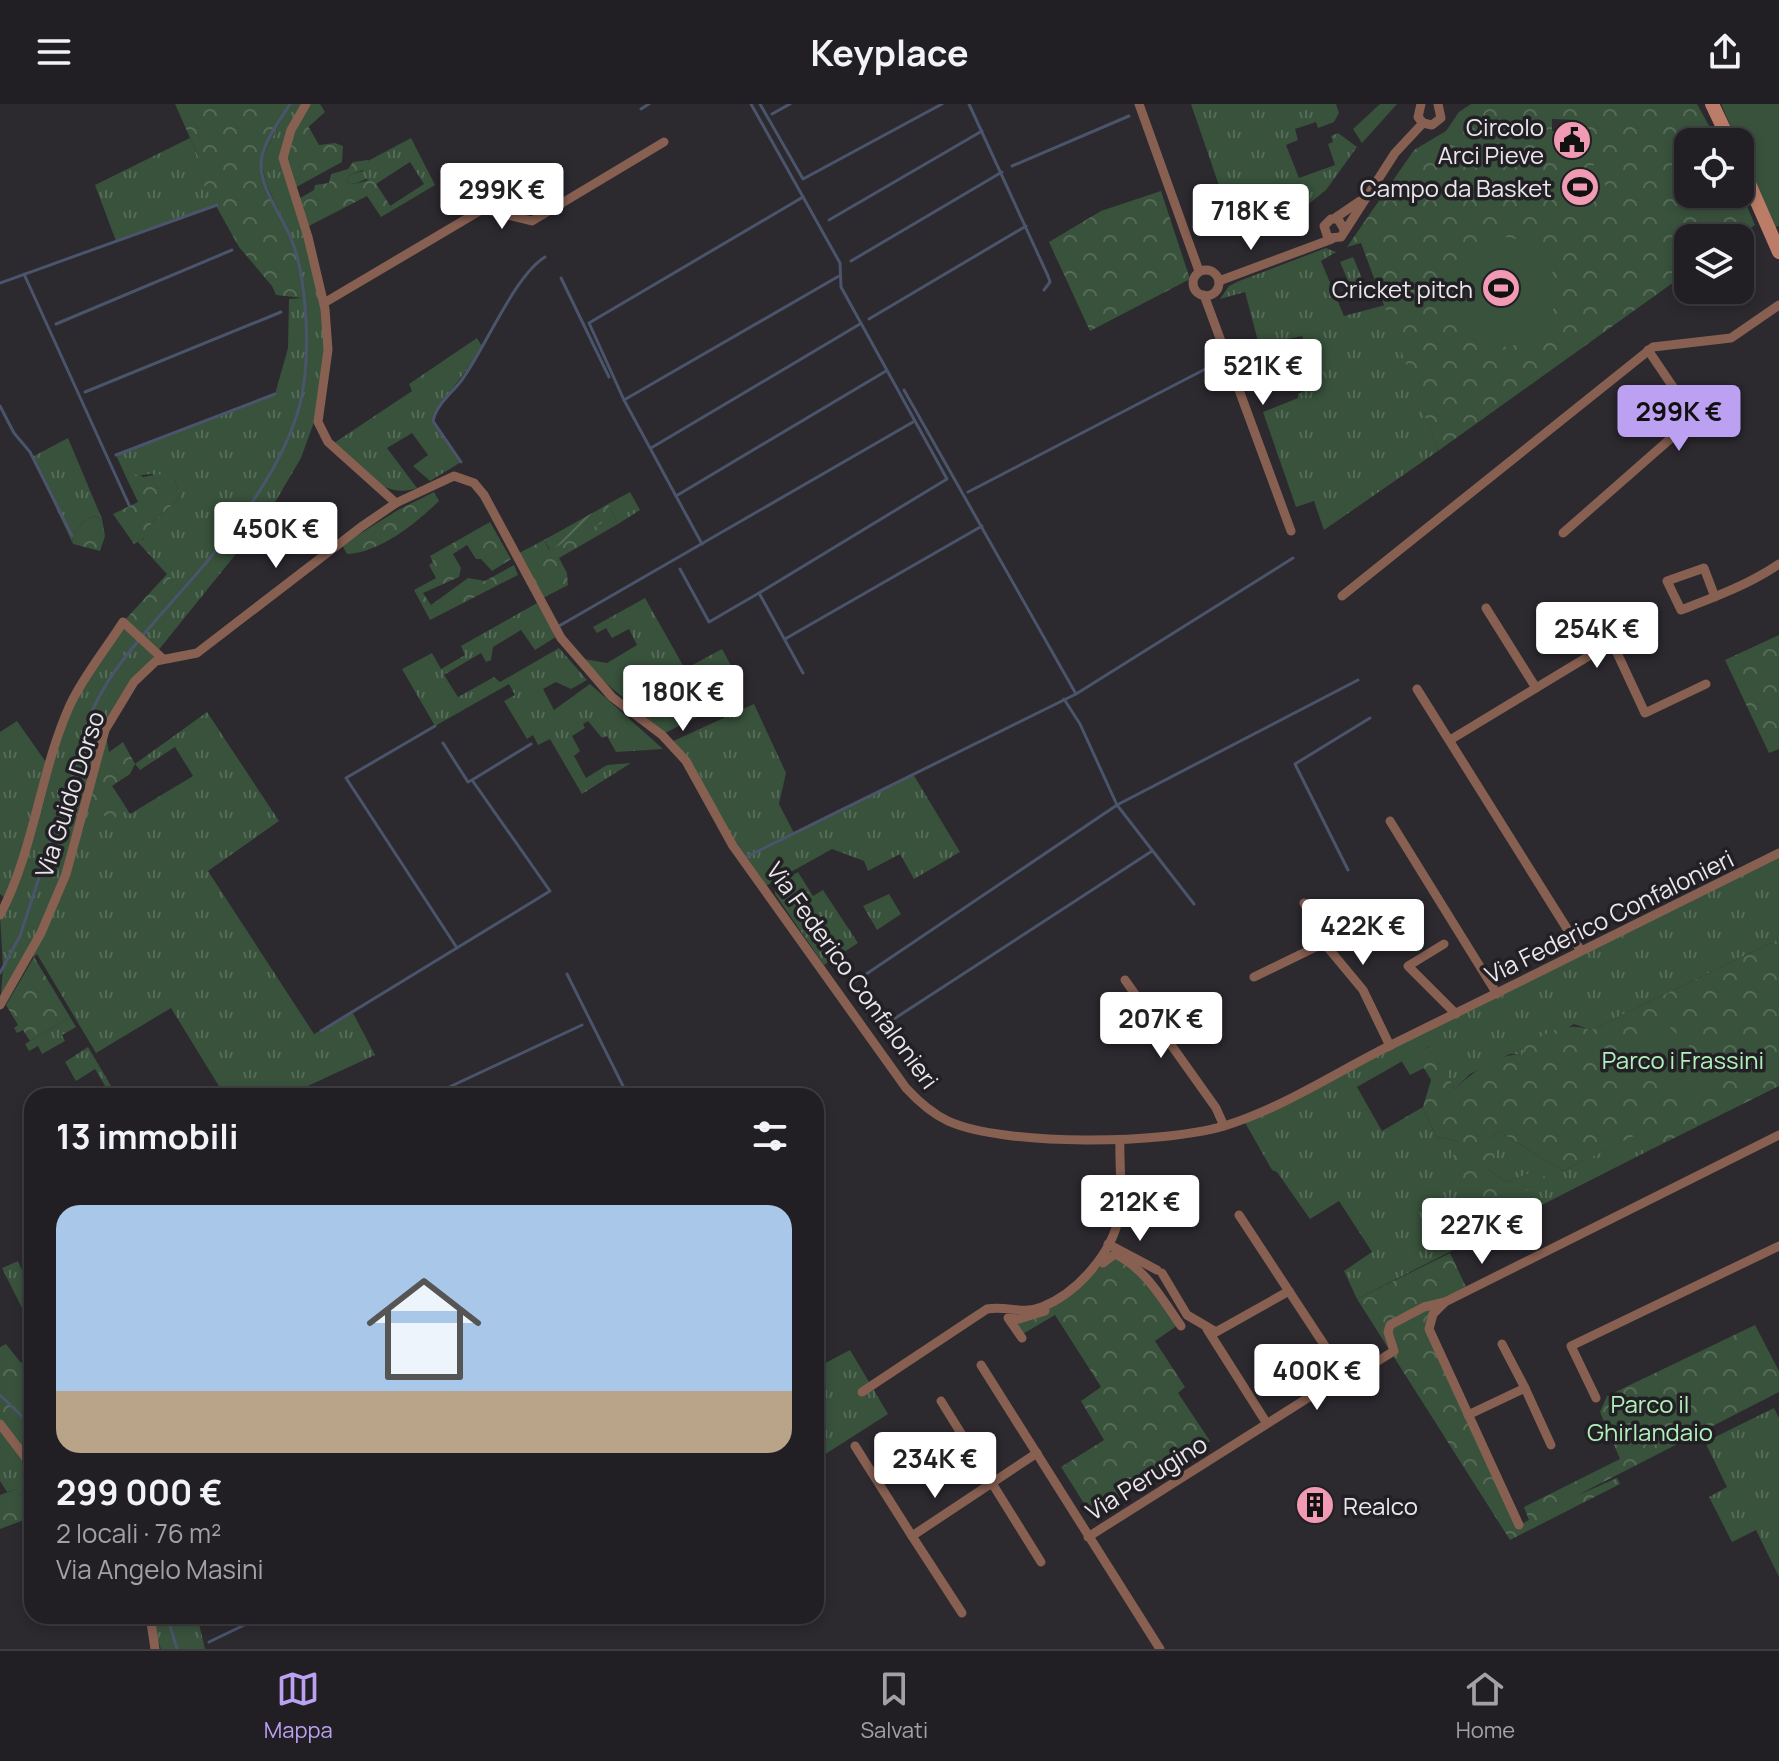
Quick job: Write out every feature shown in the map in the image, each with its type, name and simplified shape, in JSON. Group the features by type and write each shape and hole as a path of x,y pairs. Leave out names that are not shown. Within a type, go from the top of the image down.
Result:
{"main road":[{"path":"1712,104 1723,128"},
{"path":"1754,190 1774,228 1779,252"}],"street":[{"path":"306,104 287,139 283,166 308,237 324,303 328,350 317,414 320,428 328,442 396,503"},
{"path":"1139,104 1199,271 1193,284 1204,295 1291,531"},
{"path":"1421,104 1417,113 1423,123"},
{"path":"1204,295 1214,293 1219,281 1341,237 1409,134 1423,123 1438,122 1441,105"},
{"path":"324,303 483,209 532,221 664,142"},
{"path":"1295,252 1324,229 1328,220 1368,193"},
{"path":"1335,218 1343,224 1345,231"},
{"path":"1324,229 1332,239"},
{"path":"1199,271 1212,272 1219,281"},
{"path":"1342,596 1648,350 1731,338 1779,305"},
{"path":"1563,533 1694,418 1648,350"},
{"name":"Via Federico Confalonieri","path":"396,503 454,476 467,478 479,488 561,638 612,697 662,735 686,761 733,846 893,1071 920,1103 948,1121 982,1131 1120,1140 1172,1137 1224,1126 1779,853"},
{"name":"Via Guido Dorso","path":"0,1005 41,933 66,874 105,730 134,682 163,659 185,658 208,646 327,551 396,503"},
{"path":"1715,597 1704,568 1667,581 1681,610 1715,597 1752,582 1779,564"},
{"path":"1486,608 1536,688"},
{"path":"0,915 37,819 70,706 123,622 163,659"},
{"path":"1450,740 1612,642 1645,713 1706,684"},
{"path":"1417,689 1581,951"},
{"path":"1390,821 1497,994"},
{"path":"1304,903 1324,943 1363,990 1390,1046"},
{"path":"1254,977 1324,943"},
{"path":"1444,944 1408,966 1456,1014"},
{"path":"1125,980 1216,1108 1224,1126"},
{"path":"1519,1525 1429,1329 1433,1314 1445,1302 1779,1135"},
{"path":"862,1392 987,1309 1000,1306 1015,1312 1042,1307 1072,1288 1094,1267 1108,1244 1120,1213 1120,1140"},
{"path":"1239,1215 1344,1375"},
{"path":"1108,1244 1160,1271 1187,1315 1216,1332 1289,1291"},
{"path":"1596,1398 1571,1346 1779,1246"},
{"path":"1022,1338 1008,1318 1032,1316 1071,1296 1113,1254 1135,1266 1151,1282 1181,1326"},
{"name":"Via Perugino","path":"1088,1537 1344,1375 1352,1377 1394,1351 1388,1332 1390,1325 1424,1307 1445,1302"},
{"path":"1207,1329 1264,1419"},
{"path":"1502,1344 1551,1445"},
{"path":"981,1365 1160,1649"},
{"path":"1468,1415 1525,1388"},
{"path":"941,1401 1041,1562"},
{"path":"0,1424 24,1456"},
{"path":"855,1446 962,1613"},
{"path":"912,1536 1037,1453"},
{"path":"151,1624 155,1649"}],"green space":[{"path":"175,104 289,104 261,161 266,183 297,254 303,298 276,295 239,247 202,181 197,168 199,158"},
{"path":"289,104 320,104 325,112 284,149 327,321 317,414 301,458 268,514 157,652 105,730 93,735 113,821 122,801 130,814 193,776 175,747 140,770 135,764 207,712 279,821 208,871 314,1034 353,1013 375,1055 303,1088 220,1088 171,1008 96,1053 37,954 34,957 31,953 0,1005 3,968 0,915 7,900 0,894 0,732 17,721 50,768 70,706 123,622 182,591 137,541 144,539 150,525 180,497 175,480 151,474 126,477 116,455 275,394 288,348 289,299 302,298 291,238 266,183 261,161"},
{"path":"1191,104 1336,104 1339,113 1334,122 1318,128 1316,122 1295,129 1298,140 1286,145 1299,178 1335,165 1328,144 1333,142 1331,136 1338,133 1357,147 1326,190 1301,210 1291,184 1226,206"},
{"path":"1380,104 1397,104 1362,143 1353,129"},
{"path":"1471,104 1697,104 1710,128 1674,128 1674,208 1748,208 1755,225 1674,224 1674,282 1438,451 1361,243 1347,247 1414,150 1446,131 1459,112","holes":["1552,119 1577,120 1586,147 1560,156 1561,132 1552,131"]},
{"path":"1721,104 1779,104 1779,226 1775,227 1754,179 1754,128 1732,128"},
{"path":"303,117 319,145 335,143 343,146 342,162 291,190 284,149"},
{"path":"190,138 199,158 202,181 217,205 116,241 95,185"},
{"path":"411,138 435,185 393,210 390,206 424,184 410,162 376,184 366,179 355,184 346,182 350,175 363,171 367,161"},
{"path":"368,160 371,167 350,175 346,182 355,184 373,179 393,210 381,217 367,196 305,228 295,201 314,190 315,185 329,183 331,174 348,169 353,162"},
{"name":"Campo da Basket","path":"1597,164 1608,193 1563,209 1552,180"},
{"path":"1161,191 1190,279 1090,331 1049,242 1101,211"},
{"name":"Cricket pitch","path":"1501,237 1522,241 1540,253 1552,271 1556,292 1552,313 1540,331 1522,343 1501,347 1480,343 1462,331 1450,313 1446,292 1450,271 1462,253 1480,241"},
{"path":"1326,248 1336,252 1321,261 1344,316 1385,305 1438,451 1324,530 1314,501 1296,507 1263,412 1298,398 1298,394 1318,383 1302,336 1259,345 1245,292 1220,299 1229,286 1239,281"},
{"path":"1353,257 1364,283 1351,288 1340,262"},
{"path":"477,338 483,348 434,413 433,422 461,462 430,481 413,466 428,455 412,433 387,448 417,488 392,490 359,471 331,445 412,391 409,384"},
{"path":"68,438 102,519 94,516 84,521 72,536 73,544 32,457"},
{"path":"138,474 143,477 159,474 175,480 180,497 150,525 150,535 134,544 113,514 138,502 126,477"},
{"path":"434,492 439,501 408,527 372,548 347,554 342,545"},
{"path":"630,492 640,510 618,524 608,504"},
{"path":"608,504 618,524 559,558 567,573 568,585 543,598 519,553 544,540 549,550 601,522 596,511"},
{"path":"596,511 602,523 550,550 544,540"},
{"path":"94,516 102,519 105,536 100,551 73,544 72,536 84,521"},
{"path":"490,522 511,559 492,571 481,559 476,559 467,545 453,554 461,568 459,577 423,593 431,605 468,578 485,581 514,565 518,575 430,620 414,590 436,578 429,565 433,562 430,556"},
{"path":"167,574 182,591 129,629 123,622"},
{"path":"645,598 685,669 722,649 739,680 708,698 713,709 665,733 607,684 584,659 607,663 637,645 629,629 612,638 606,628 597,633 593,627","holes":["685,676 694,691 657,713 647,696"]},
{"path":"537,603 556,637 535,650 521,630 493,647 491,660 486,662 481,653 444,675 458,697 494,677 500,682 559,648 587,680 571,689 556,682 543,689 554,710 590,684 663,749 616,752 607,736 602,738 588,721 583,724 585,728 572,736 580,751 574,756 586,778 607,765 631,763 582,794 550,739 538,745 533,735 527,739 504,701 515,695 509,684 435,726 402,669 432,653 441,669 465,655 461,646"},
{"path":"1779,635 1779,749 1769,753 1725,660"},
{"path":"754,704 786,773 779,804 794,833 913,774 960,852 914,879 900,854 868,871 864,861 832,849 764,887 669,743"},
{"path":"105,730 109,752 123,742 135,764 130,774 112,786 122,801 114,822 91,807 88,795 78,783 81,771 90,764 88,754 93,735"},
{"path":"1779,854 1779,939 1591,1030 1574,1024 1522,1055 1510,1054 1470,1074 1455,1089 1429,1046 1357,1087 1382,1131 1423,1107 1436,1137 1459,1141 1481,1212 1537,1171 1506,1182 1488,1169 1489,1139 1499,1131 1563,1171 1643,1131 1652,1149 1357,1299 1344,1271 1372,1252 1339,1201 1310,1219 1277,1172 1272,1170 1243,1119"},
{"path":"798,872 813,896 823,890 858,943 824,965 775,894 776,885"},
{"path":"889,894 901,914 877,930 863,906"},
{"name":"Parco i Frassini","path":"1779,939 1779,1086 1652,1149 1642,1132 1563,1171 1499,1131 1489,1139 1494,1154 1488,1169 1506,1182 1538,1170 1548,1180 1481,1213 1451,1162 1459,1141 1436,1137 1423,1107 1431,1080 1424,1068 1410,1075 1401,1060 1430,1046 1455,1089 1477,1070 1495,1060 1522,1055 1525,1046 1549,1032 1565,1027 1591,1030"},
{"path":"34,957 70,1017 30,1041 23,1030 17,1033 14,1028 18,1025 6,1005"},
{"path":"70,1017 76,1027 62,1035 65,1041 42,1054 38,1046 29,1051 25,1044"},
{"name":"Parco i Frassini","path":"1659,1017 1717,1073 1691,1099 1633,1043"},
{"path":"88,1047 112,1088 106,1088 95,1069 76,1081 65,1062"},
{"name":"Parco il Ghirlandaio","path":"1450,1253 1468,1291 1445,1302 1429,1329 1519,1525 1529,1520 1524,1507 1620,1459 1600,1412 1607,1396 1755,1325 1779,1371 1779,1392 1576,1496 1617,1478 1620,1484 1510,1540 1357,1299"},
{"path":"1113,1255 1132,1264 1178,1325 1155,1341 1185,1387 1178,1393 1210,1441 1092,1516 1061,1467 1104,1440 1081,1401 1101,1387 1055,1315 1021,1335 1009,1318 1044,1309 1067,1297"},
{"path":"18,1261 24,1275 24,1310 23,1310 2,1268"},
{"path":"6,1344 21,1363 24,1362 24,1453 0,1424 0,1347"},
{"path":"850,1350 888,1414 824,1455 824,1364"},
{"path":"1774,1408 1779,1418 1779,1577 1756,1530 1732,1542 1709,1497 1727,1487 1705,1442"},
{"path":"0,1424 24,1453 24,1492 20,1496 16,1489 7,1492 0,1481"},
{"path":"16,1489 20,1496 24,1492 24,1520 0,1529 0,1495"},
{"path":"153,1624 199,1624 205,1649 161,1649"}],"waterway":[{"path":"0,973 20,936 84,734 103,690 130,651 232,531 280,456 300,404 306,365 306,319 301,273 290,236 267,191 261,164 268,141 290,104"},
{"path":"641,109 649,104"},
{"path":"751,104 840,263 841,287 947,479 759,593 803,673"},
{"path":"760,104 803,179 942,104"},
{"path":"772,114 790,104"},
{"path":"969,104 1048,276 1050,282 1044,290"},
{"path":"1012,166 1129,116"},
{"path":"829,220 982,131"},
{"path":"851,261 1002,172"},
{"path":"702,544 624,400 589,323 803,197"},
{"path":"0,283 217,205"},
{"path":"869,319 1026,226"},
{"path":"56,324 232,250"},
{"path":"461,462 433,421 435,415 461,381 522,280 545,257"},
{"path":"24,274 129,505"},
{"path":"624,400 839,276"},
{"path":"561,278 609,377"},
{"path":"85,392 281,312"},
{"path":"651,448 860,324"},
{"path":"968,492 1217,363"},
{"path":"676,496 886,371"},
{"path":"904,390 1076,694"},
{"path":"116,455 275,394"},
{"path":"0,406 14,433 30,452 72,536"},
{"path":"559,626 913,422"},
{"path":"785,639 982,526"},
{"path":"746,857 1076,694 1293,558"},
{"path":"680,569 709,622 759,593"},
{"path":"1064,699 1080,724 1117,805 1358,680"},
{"path":"1348,870 1295,764 1370,718"},
{"path":"435,726 346,778 457,948"},
{"path":"443,743 468,782 472,780"},
{"path":"321,1031 550,891 472,780 531,744"},
{"path":"850,985 1117,805 1194,904"},
{"path":"880,1028 1152,851"},
{"path":"567,974 624,1088"},
{"path":"447,1088 582,1025"},
{"path":"0,1395 24,1418"},
{"path":"169,1624 177,1649"},
{"path":"209,1642 246,1624"}],"place":[{"name":"Circolo Arci Pieve","path":"1572,140"},
{"name":"Campo da Basket","path":"1580,187"},
{"name":"Cricket pitch","path":"1501,288"},
{"name":"Realco","path":"1315,1505"}]}
